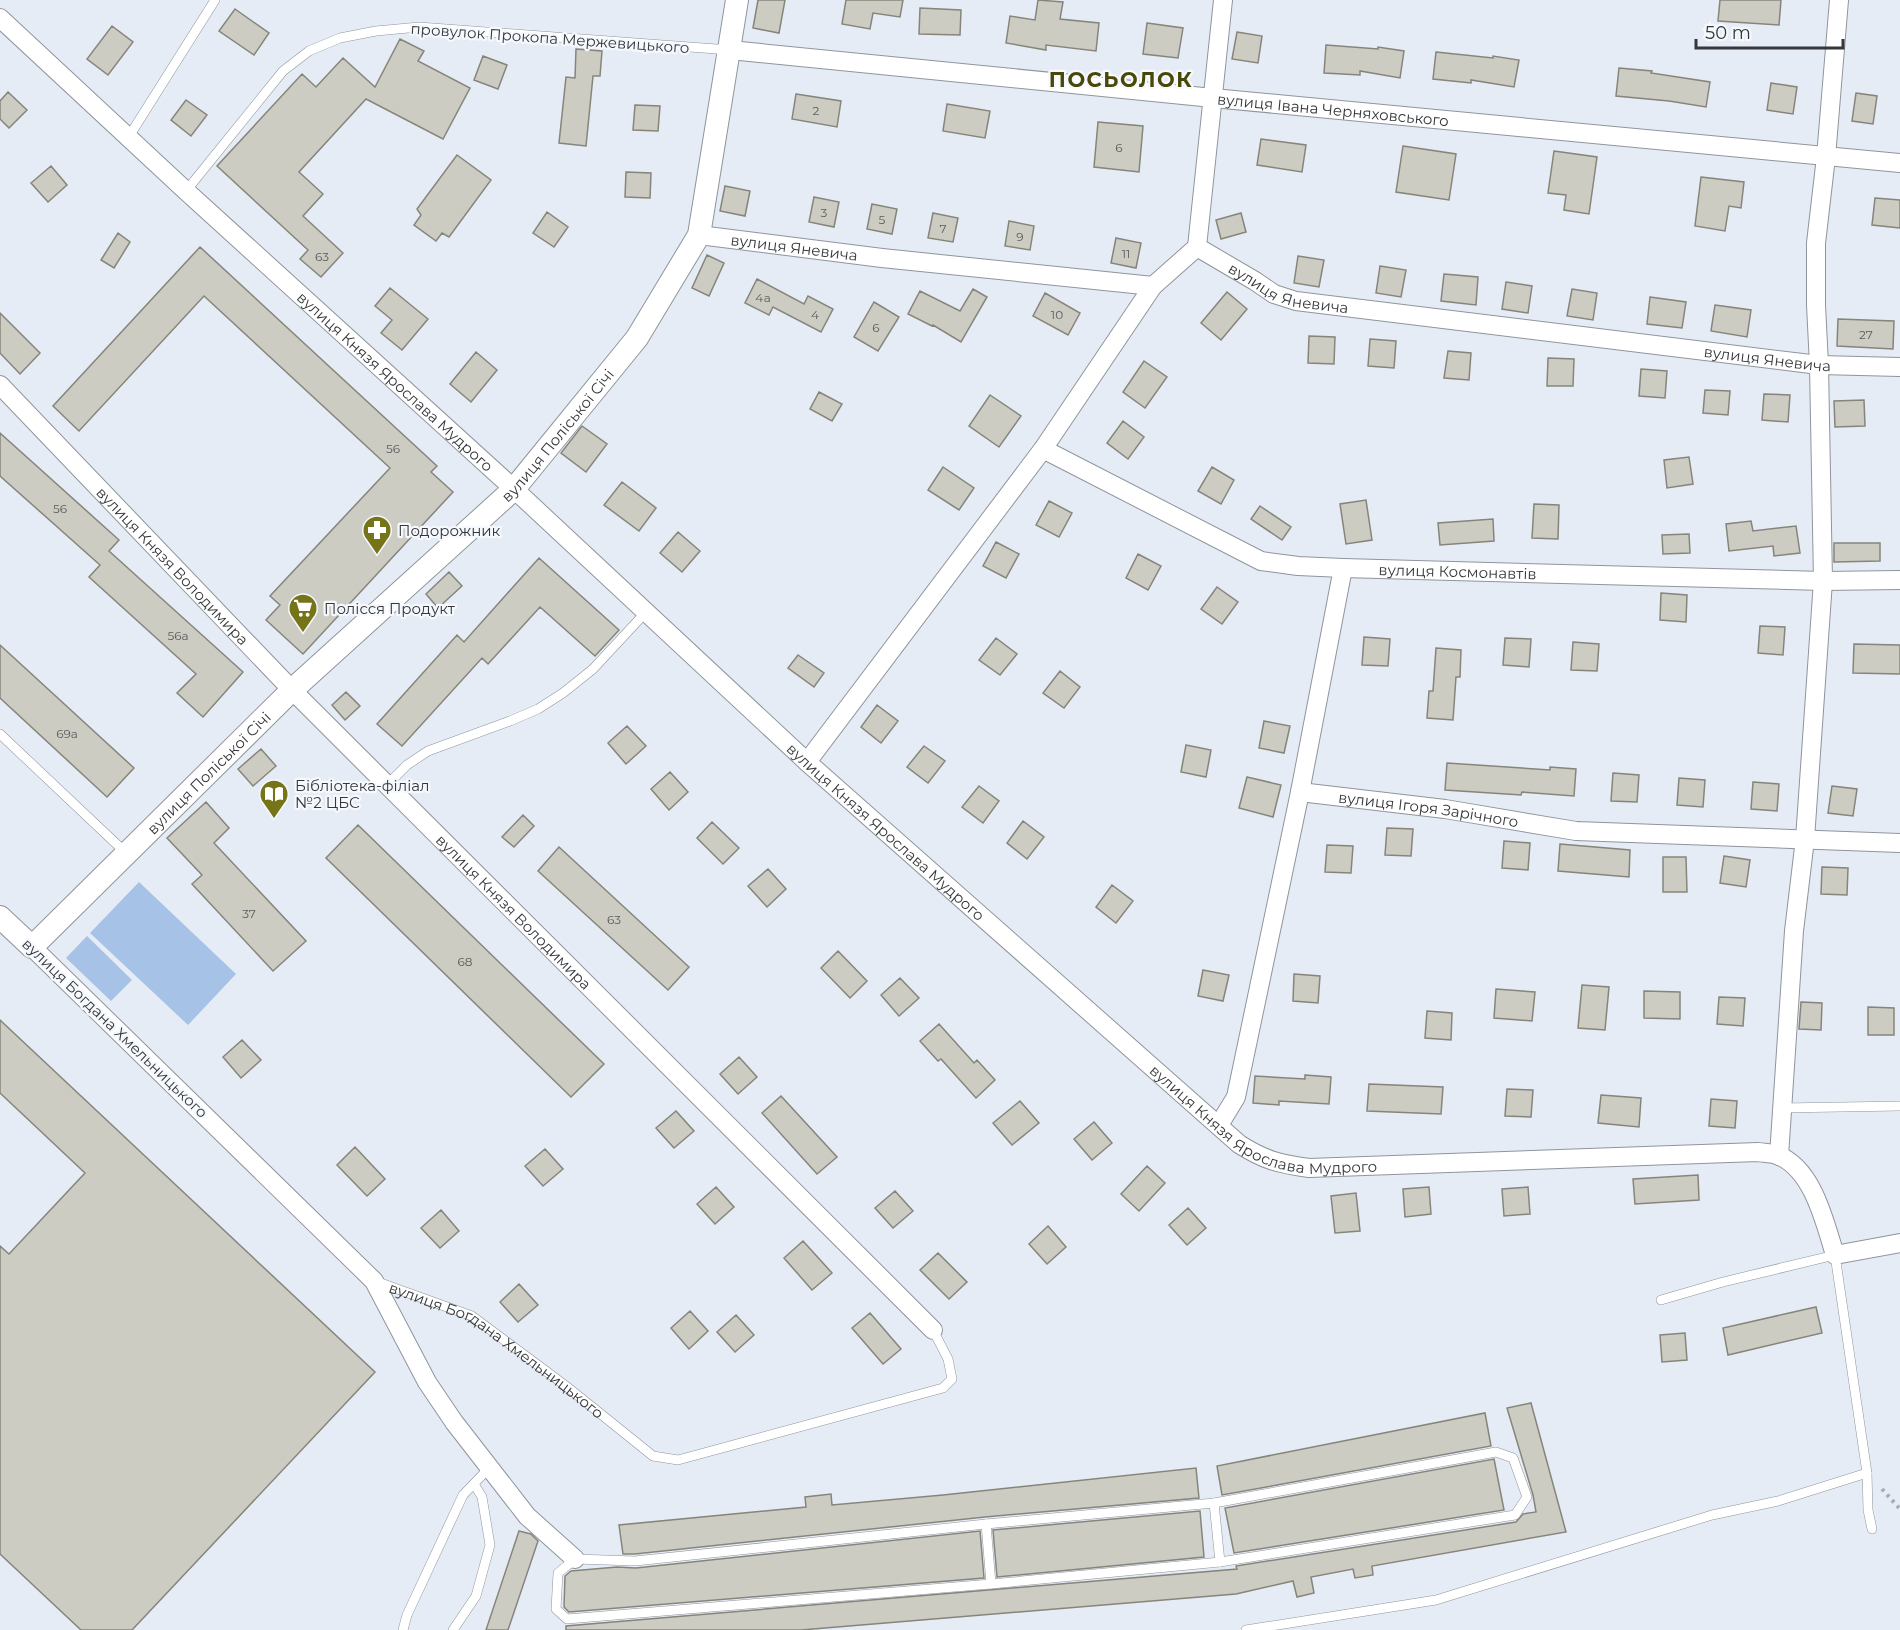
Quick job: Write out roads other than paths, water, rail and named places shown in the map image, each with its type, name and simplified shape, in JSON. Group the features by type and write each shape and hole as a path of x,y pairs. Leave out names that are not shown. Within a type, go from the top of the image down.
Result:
{"street":[{"name":"вулиця Поліської Січі","path":"32,946 292,690 514,489 637,338 699,235 737,0"},
{"path":"807,762 1043,449 1152,286 1197,247 1223,0"},
{"path":"1839,0 1826,157 1816,243 1823,581 1805,840 1794,931 1779,1156 1798,1171 1817,1198 1835,1256 1900,1243"},
{"name":"вулиця Князя Ярослава Мудрого","path":"0,18 128,138 514,489 807,762 1239,1144 1257,1156 1280,1164 1309,1168 1758,1152 1779,1156"},
{"name":"вулиця Івана Черняховського","path":"730,50 1213,99 1900,163"},
{"name":"вулиця Яневича","path":"699,235 882,258 1152,286"},
{"name":"вулиця Яневича","path":"1197,247 1274,294 1296,301 1819,365 1900,367"},
{"name":"вулиця Князя Володимира","path":"0,385 292,690 933,1330"},
{"name":"вулиця Космонавтів","path":"1043,449 1261,561 1298,566 1343,568 1823,581 1900,580"},
{"path":"1219,1125 1236,1097 1300,792 1343,568"},
{"name":"вулиця Ігоря Зарічного","path":"1300,792 1446,808 1576,831 1900,843"},
{"name":"вулиця Богдана Хмельницького","path":"0,917 374,1281"},
{"path":"374,1281 427,1382 454,1422 527,1516 575,1559"}],"lane":[{"path":"128,138 215,0"},
{"name":"провулок Прокопа Мержевицького","path":"186,191 283,71 309,51 340,38 375,31 420,27 730,50"},
{"path":"388,784 407,765 428,751 510,722 538,709 563,693 593,669 646,612"},
{"path":"0,734 126,853"},
{"path":"1782,1108 1900,1106"},
{"path":"1661,1300 1723,1282 1835,1256 1867,1473 1868,1510 1872,1529"},
{"name":"вулиця Богдана Хмельницького","path":"374,1281 472,1316 566,1386 653,1456 678,1460 943,1388 952,1379 948,1359 933,1330"},
{"path":"1496,1452 1513,1458 1527,1497 1515,1515 1220,1562 991,1584 567,1619 556,1608 558,1573 575,1559 635,1561 986,1524 1214,1503 1496,1452"},
{"path":"403,1630 407,1615 463,1495 490,1467"},
{"path":"1246,1630 1436,1600 1712,1515 1778,1501 1867,1473"},
{"path":"453,1630 476,1596 490,1545 482,1497 474,1484"},
{"path":"1214,1503 1220,1562"},
{"path":"986,1524 991,1584"}],"place":[{"name":"Подорожник","path":"377,556"},
{"name":"Полісся Продукт","path":"303,634"},
{"name":"Бібліотека-філіал №2 ЦБС","path":"274,820"}],"district":[{"name":"ПОСЬОЛОК","path":"1121,79"}]}
